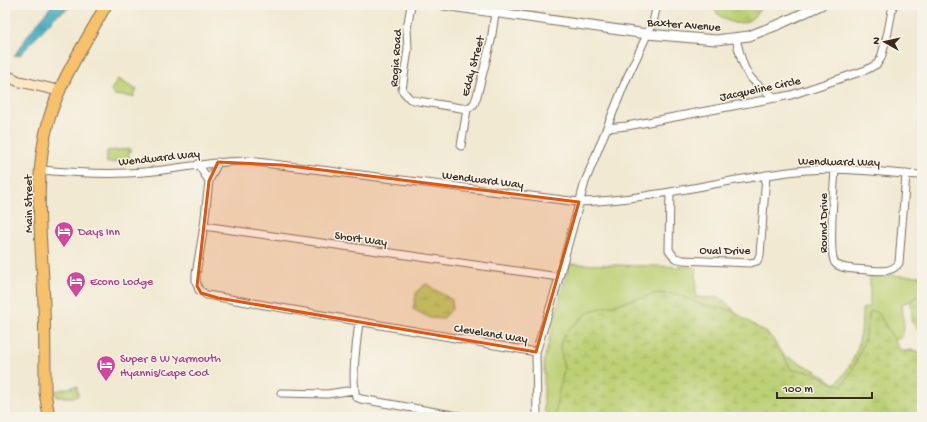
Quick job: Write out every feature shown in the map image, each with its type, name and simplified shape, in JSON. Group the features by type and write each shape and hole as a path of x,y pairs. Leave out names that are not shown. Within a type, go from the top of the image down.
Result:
{"main road":[{"name":"Main Street","path":"49,417 46,392 41,170 47,127 60,91 106,5"},
{"path":"5,75 18,81 60,91"}],"street":[{"name":"Rogia Road","path":"412,5 407,29 408,49 402,90 410,99 467,109"},
{"name":"Baxter Avenue","path":"444,5 647,34 700,40 736,39 762,32 805,9 821,5"},
{"name":"Cleveland Way","path":"204,226 196,281 202,293 224,299 536,352 559,277 579,202 626,80 653,22 657,5"},
{"name":"Jacqueline Circle","path":"607,128 627,126 791,95 866,70 877,64 885,47 893,5"},
{"name":"Eddy Street","path":"461,146 467,109 474,104 477,96 491,41 495,12"},
{"path":"736,39 745,70 755,84 776,98"},
{"name":"Wendward Way","path":"41,170 116,173 146,172 198,164 248,161 579,202 621,199 766,175 808,170 922,175"},
{"path":"204,226 209,181 218,162"},
{"path":"198,164 209,181"},
{"name":"Round Drive","path":"835,170 832,238 832,253 834,262 841,267 880,271 890,270 899,263 906,174"},
{"name":"Oval Drive","path":"670,192 669,250 675,258 683,260 750,263 757,261 760,255 766,175"},
{"name":"Short Way","path":"204,226 559,277"},
{"path":"359,321 354,390 356,397 361,400 464,417"},
{"path":"536,352 537,417"},
{"path":"281,393 327,394 354,390"}],"highlighted area":[{"path":"218,162 282,165 579,202 536,352 218,298 201,293 197,286 209,181"}],"green space":[{"path":"712,5 763,5 751,19 745,22 735,23 721,17"},
{"path":"118,79 137,90 133,97 114,95 111,90"},
{"path":"131,149 131,152 128,153 131,161 107,163 107,151"},
{"path":"569,264 696,267 696,297 721,298 776,351 818,372 835,384 848,368 857,350 861,330 862,309 870,306 870,275 922,276 922,297 902,304 904,327 902,337 895,340 898,352 911,350 922,352 922,417 551,417 544,411 544,360"},
{"path":"426,284 452,300 452,309 443,319 430,318 413,309 417,291"},
{"path":"658,293 677,294 702,305 730,310 772,338 792,370 813,372 834,384 842,385 852,371 863,345 870,312 873,311 878,313 901,351 922,352 922,417 555,417 564,370 560,348 561,341 565,334 590,311"},
{"path":"922,294 922,332 919,331 911,321 912,309 910,305 912,299"},
{"path":"77,386 78,396 57,397 55,391"}],"water":[{"path":"52,5 74,5 56,16 20,55 14,56 31,31"}],"place":[{"name":"Days Inn","path":"64,248"},
{"name":"Econo Lodge","path":"76,298"},
{"name":"Super 8 W Yarmouth Hyannis/Cape Cod","path":"106,382"}]}
